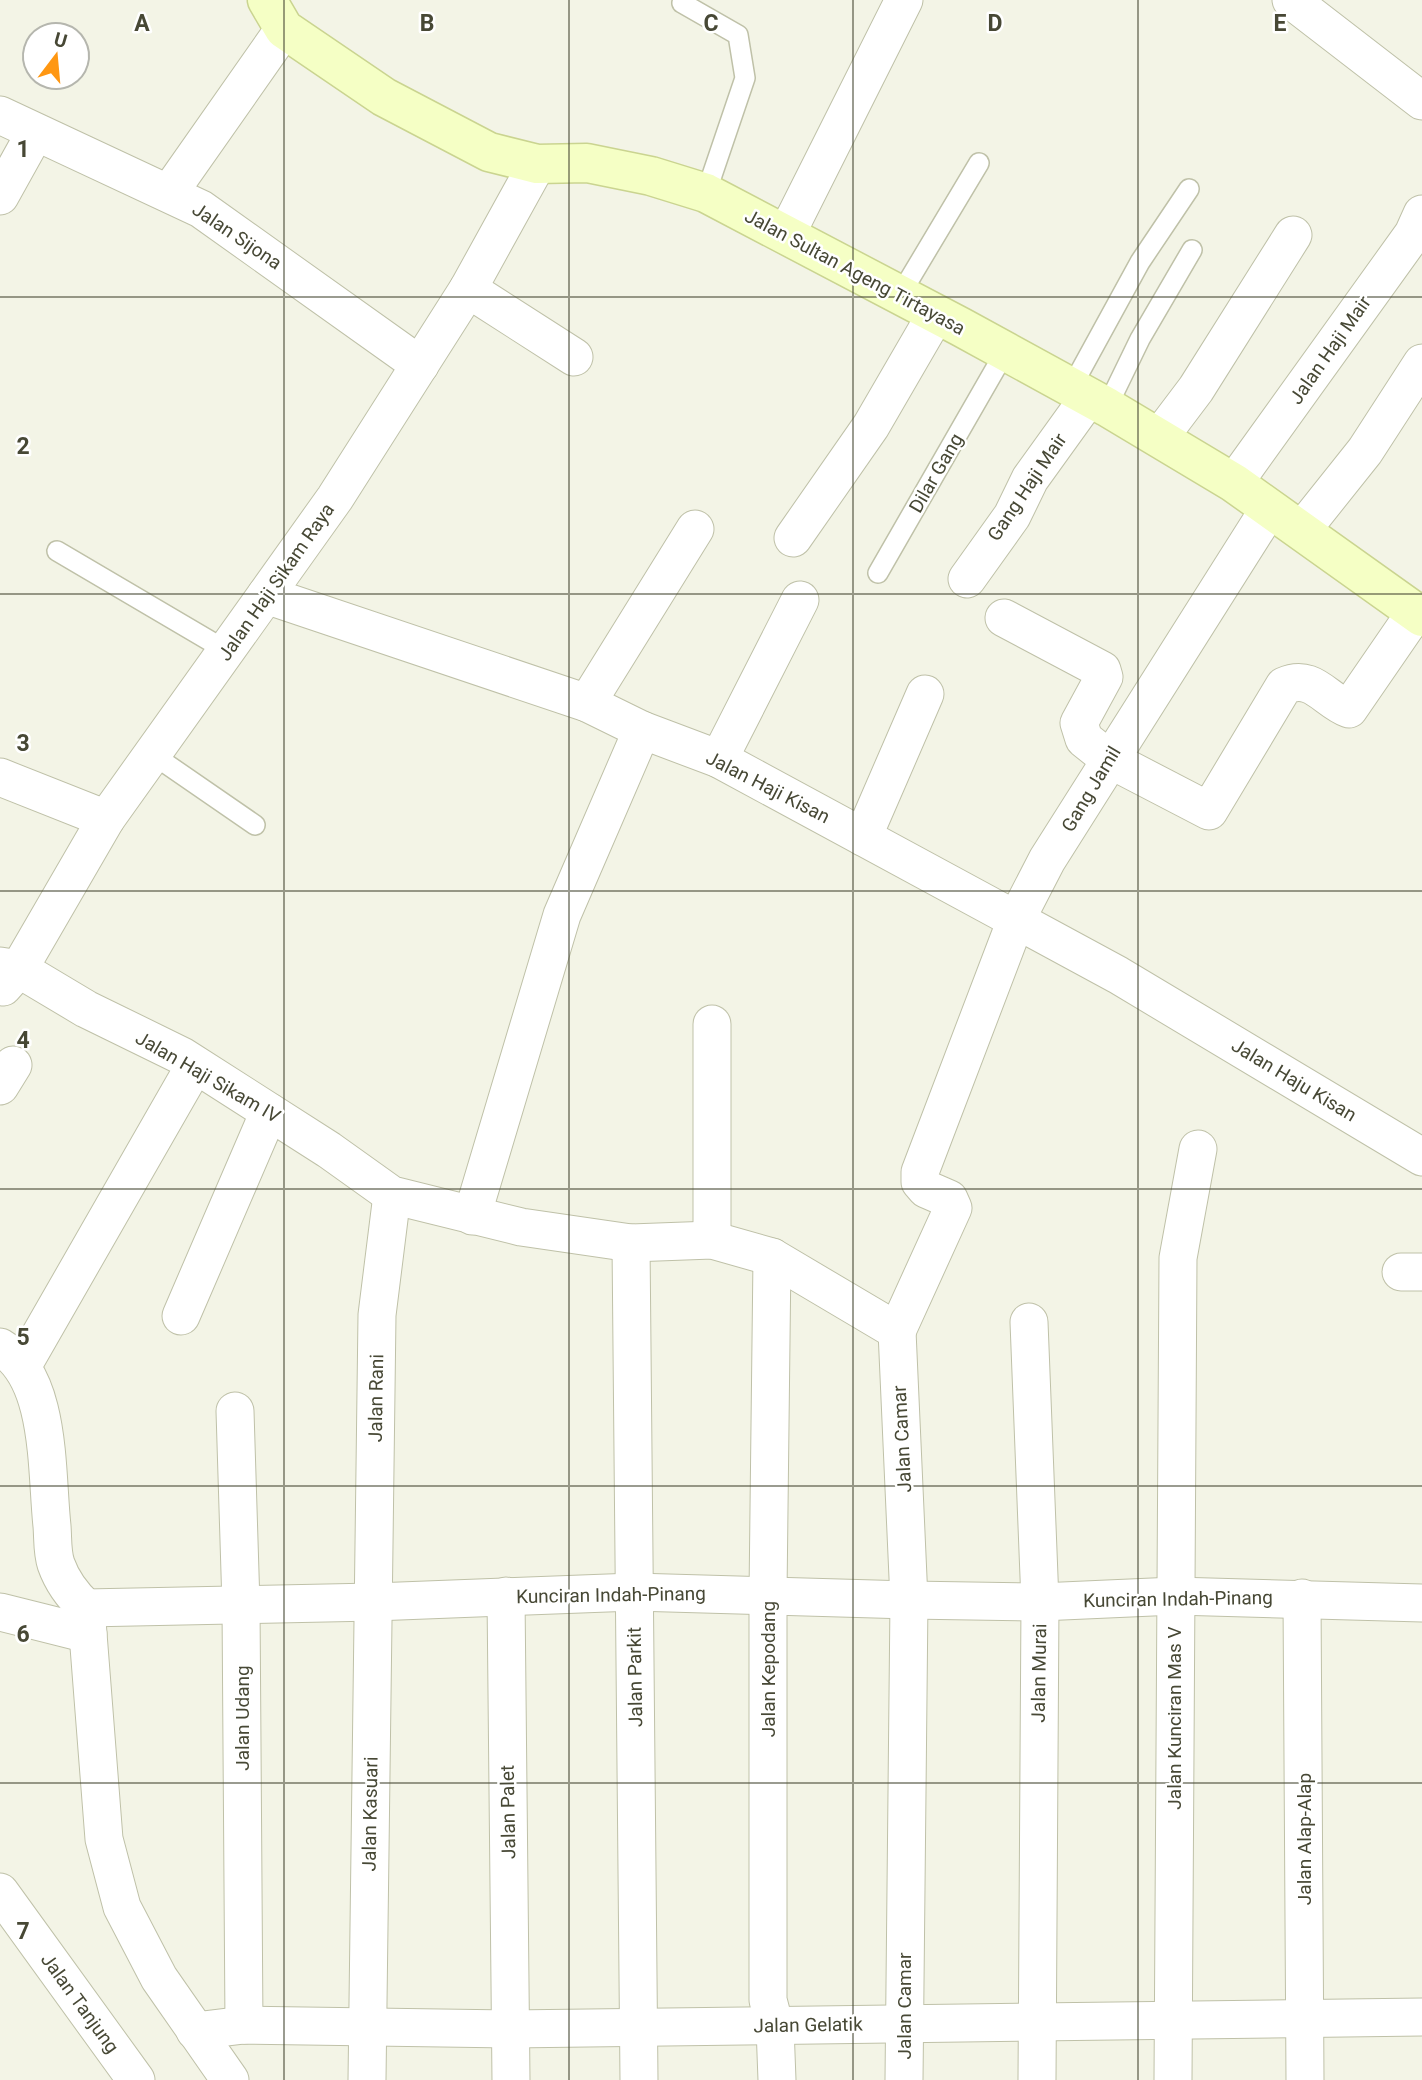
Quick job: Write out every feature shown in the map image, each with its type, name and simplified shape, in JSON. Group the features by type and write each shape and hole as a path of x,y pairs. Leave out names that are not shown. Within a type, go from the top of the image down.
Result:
{"main road":[{"name":"Jalan Sultan Ageng Tirtayasa","path":"275,15 384,97 489,152 537,164 587,163 651,176 706,194 786,235 936,314 1000,362 1089,397 1234,483 1418,615"}],"street":[{"path":"786,235 904,0"},
{"path":"1291,0 1422,101"},
{"path":"169,193 275,15"},
{"name":"Jalan Sijona","path":"0,115 201,209 421,365"},
{"path":"0,195 35,133"},
{"name":"Jalan Haji Sikam Raya","path":"6,975 106,819 335,498 468,289 537,164"},
{"name":"Jalan Haji Mair","path":"1234,483 1410,262 1422,216"},
{"path":"1159,439 1196,389 1293,235"},
{"path":"468,289 574,357"},
{"path":"793,538 871,426 936,314"},
{"path":"1302,530 1365,451 1422,363"},
{"name":"Gang Haji Mair","path":"967,579 1012,516 1030,479 1089,397"},
{"name":"Gang Jamil","path":"897,1331 953,1208 949,1199 926,1189 919,1182 920,1172 1016,920 1047,860 1109,759 1269,509"},
{"path":"587,703 695,529"},
{"name":"Jalan Haji Kisan","path":"266,595 587,703 642,730 719,759 1167,1004"},
{"path":"719,759 800,600"},
{"path":"1004,618 1102,670 1104,677 1079,723 1084,739 1109,759 1209,811 1284,686 1296,681 1308,682 1348,709 1418,615"},
{"path":"863,837 925,694"},
{"path":"472,1216 562,915 642,730"},
{"path":"0,777 106,819"},
{"name":"Jalan Haji Sikam IV","path":"6,975 86,1009 195,1065 392,1195"},
{"name":"Jalan Haju Kisan","path":"1167,1004 1422,1157"},
{"path":"712,1024 712,1240"},
{"path":"195,1065 12,1356 41,1414 55,1563 87,1621 107,1851 122,1907 159,1978 230,2080"},
{"path":"181,1316 269,1112"},
{"name":"Jalan Kunciran Mas V","path":"1173,2080 1178,1258 1198,1149"},
{"path":"392,1195 521,1227 631,1243 712,1240 772,1256 897,1331"},
{"name":"Jalan Rani","path":"374,1602 377,1315 392,1195"},
{"name":"Jalan Parkit","path":"631,1243 639,2080"},
{"name":"Jalan Kepodang","path":"772,1256 768,1594 768,2000 775,2027 776,2080"},
{"name":"Jalan Murai","path":"1029,1322 1040,1602 1037,2080"},
{"name":"Jalan Camar","path":"897,1331 909,1600 904,2080"},
{"name":"Jalan Udang","path":"235,1411 242,1605 244,2025"},
{"name":"Kunciran Indah-Pinang","path":"0,1612 87,1621 242,1605 634,1592 1040,1602 1175,1596 1422,1603"},
{"name":"Jalan Palet","path":"506,1596 512,2080"},
{"name":"Jalan Alap-Alap","path":"1302,1598 1306,2080"},
{"name":"Jalan Kasuari","path":"366,2080 374,1602"},
{"name":"Jalan Tanjung","path":"0,1892 136,2080"},
{"name":"Jalan Gelatik","path":"195,2031 244,2025 510,2029 1422,2017"}],"lane":[{"path":"682,3 738,35 745,78 706,194"},
{"path":"900,295 979,163"},
{"path":"1089,397 1140,262 1189,188"},
{"path":"1089,397 1140,339 1192,250"},
{"name":"Dilar Gang","path":"878,573 1000,362"},
{"path":"57,551 228,650"},
{"path":"152,754 255,825"}]}
